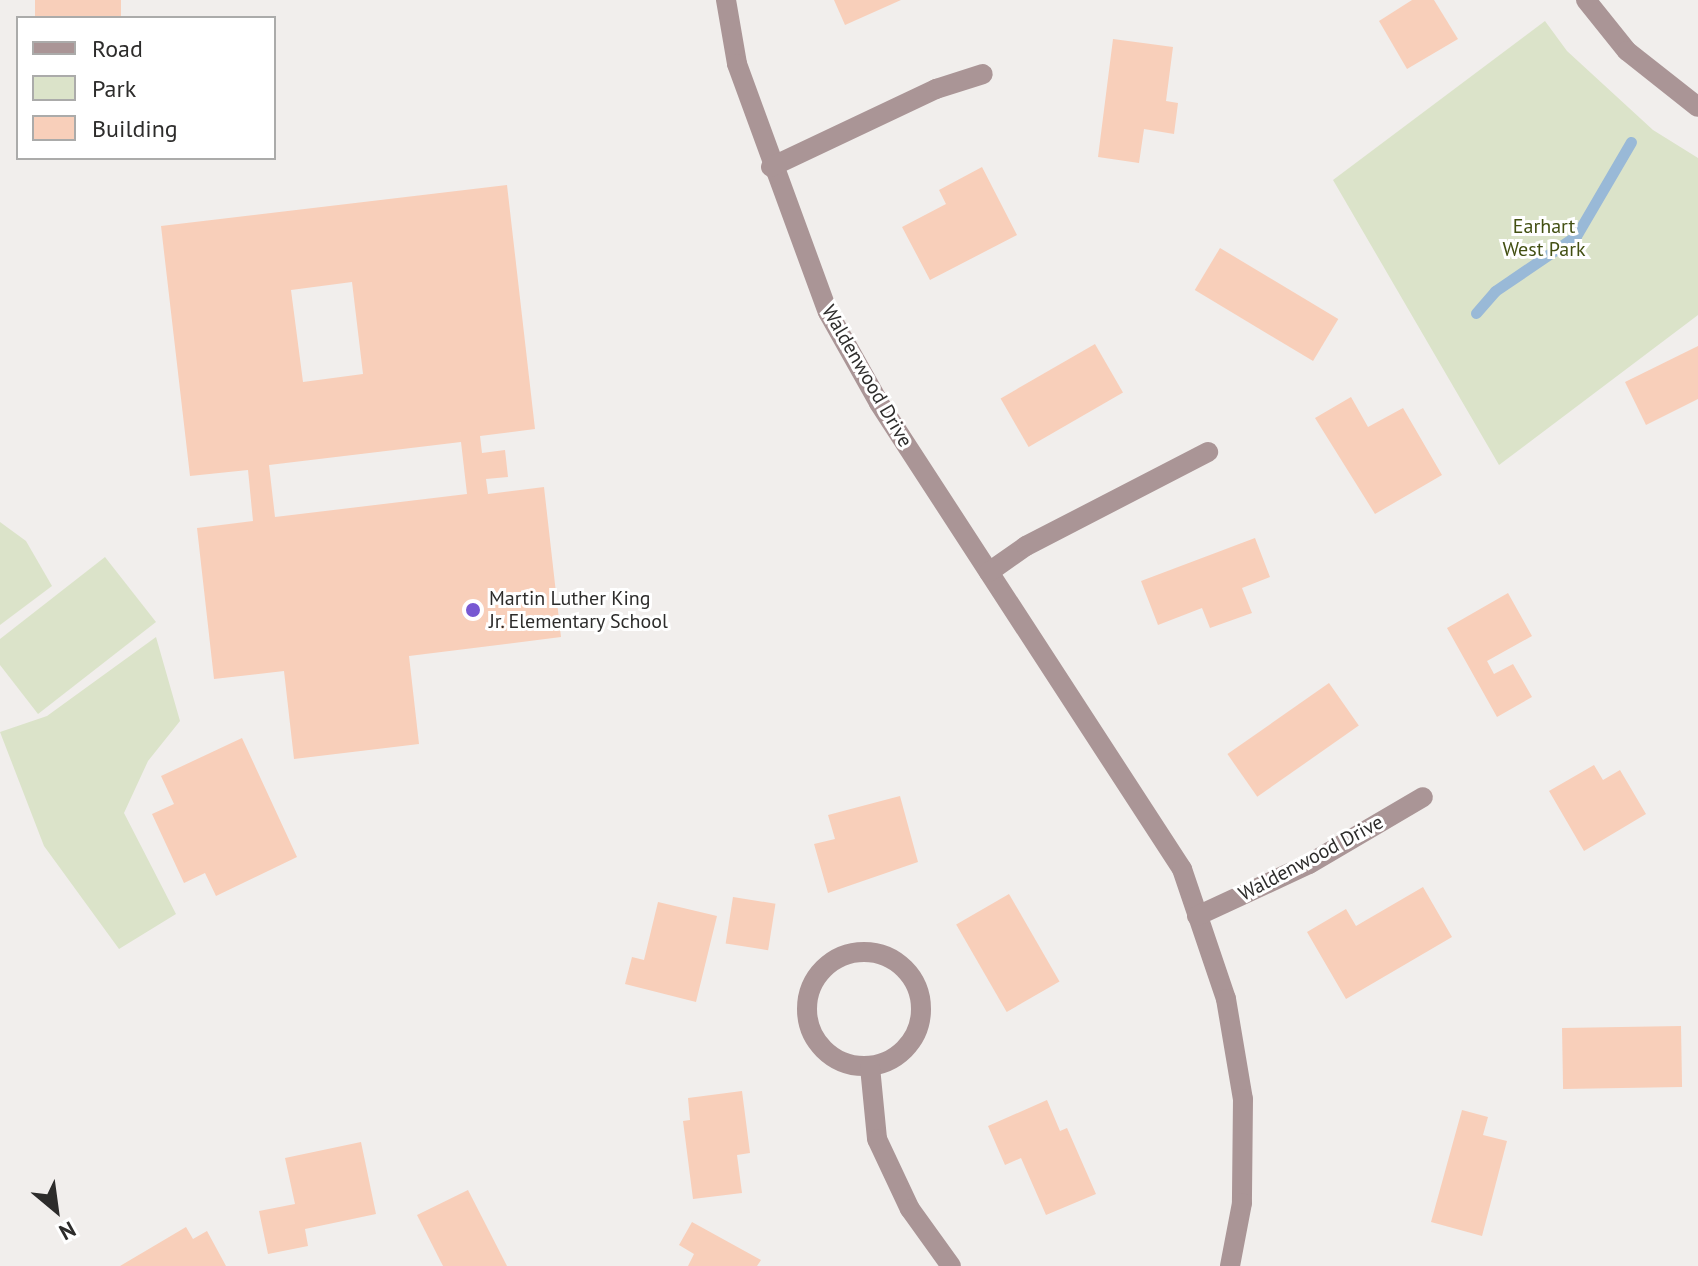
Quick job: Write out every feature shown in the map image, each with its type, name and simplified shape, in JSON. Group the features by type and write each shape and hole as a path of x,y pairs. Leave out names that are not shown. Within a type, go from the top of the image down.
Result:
{"street":[{"name":"Waldenwood Drive","path":"726,0 737,64 771,167 828,312 879,403 1182,869 1226,999 1243,1099 1242,1203 1230,1266"},
{"path":"1586,0 1627,51 1698,107"},
{"path":"771,167 922,95 983,74"},
{"path":"989,572 1026,546 1208,452"},
{"name":"Waldenwood Drive","path":"1197,916 1309,864 1423,797"},
{"path":"857,952 892,959 906,970 921,1002 917,1029 903,1052 870,1067 850,1065 824,1051 808,1026 806,1006 822,970 857,952"},
{"path":"870,1067 877,1139 910,1209 951,1266"}],"green space":[{"name":"Earhart West Park","path":"1545,21 1567,51 1653,130 1698,158 1698,315 1499,465 1333,180"},
{"path":"0,522 26,541 52,586 0,625"},
{"path":"105,557 156,622 38,714 0,665 0,639"},
{"path":"156,637 180,721 148,761 124,813 176,914 119,949 44,846 0,732 47,716"}],"building":[{"path":"35,0 121,0 121,16 35,16"},
{"path":"834,0 901,0 845,25"},
{"path":"1412,0 1434,0 1458,39 1407,69 1379,21"},
{"path":"1113,39 1173,47 1166,101 1178,103 1174,134 1144,129 1139,163 1098,157"},
{"path":"982,167 1017,235 930,280 902,227 946,204 939,190"},
{"path":"507,185 535,429 480,436 482,453 505,450 508,477 486,479 488,494 544,487 561,637 409,656 419,744 294,759 284,671 214,679 197,528 253,521 248,470 190,476 161,226","holes":["352,282 363,374 303,382 291,290","461,442 467,494 275,517 269,465"]},
{"path":"1220,248 1338,319 1313,361 1195,290"},
{"path":"1095,344 1123,392 1029,447 1001,399"},
{"path":"1698,346 1698,399 1646,425 1625,382"},
{"path":"1351,397 1368,427 1403,408 1442,475 1375,514 1315,418"},
{"path":"1255,538 1270,577 1242,588 1252,613 1210,628 1202,608 1158,625 1141,581"},
{"path":"1508,593 1532,636 1487,661 1494,674 1513,664 1532,697 1497,717 1447,628"},
{"path":"1329,683 1359,726 1257,797 1227,754"},
{"path":"242,738 297,857 216,896 205,873 184,883 152,814 174,804 161,776"},
{"path":"1594,765 1603,780 1620,770 1646,814 1584,851 1549,791"},
{"path":"900,796 918,862 828,893 814,844 835,839 828,815"},
{"path":"1423,887 1452,937 1346,999 1307,932 1346,909 1356,926"},
{"path":"1009,894 1060,981 1007,1012 956,924"},
{"path":"733,897 775,904 768,950 726,943"},
{"path":"658,902 717,916 696,1002 625,984 632,957 644,960"},
{"path":"1681,1026 1682,1087 1563,1089 1562,1028"},
{"path":"742,1091 750,1153 737,1155 742,1193 693,1199 683,1121 690,1120 688,1098"},
{"path":"1047,1100 1060,1131 1067,1128 1096,1194 1046,1215 1021,1158 1005,1165 988,1126"},
{"path":"1462,1110 1488,1117 1483,1135 1507,1141 1482,1236 1431,1222"},
{"path":"361,1142 376,1214 305,1229 308,1246 268,1254 259,1211 295,1204 285,1158"},
{"path":"468,1190 507,1266 443,1266 417,1215"},
{"path":"692,1222 761,1260 757,1266 688,1266 694,1254 679,1245"},
{"path":"186,1227 193,1239 207,1231 226,1266 120,1266"}],"waterway":[{"path":"1476,313 1495,291 1576,236 1631,142"}],"place":[{"name":"Martin Luther King Jr. Elementary School","path":"473,610"}]}
